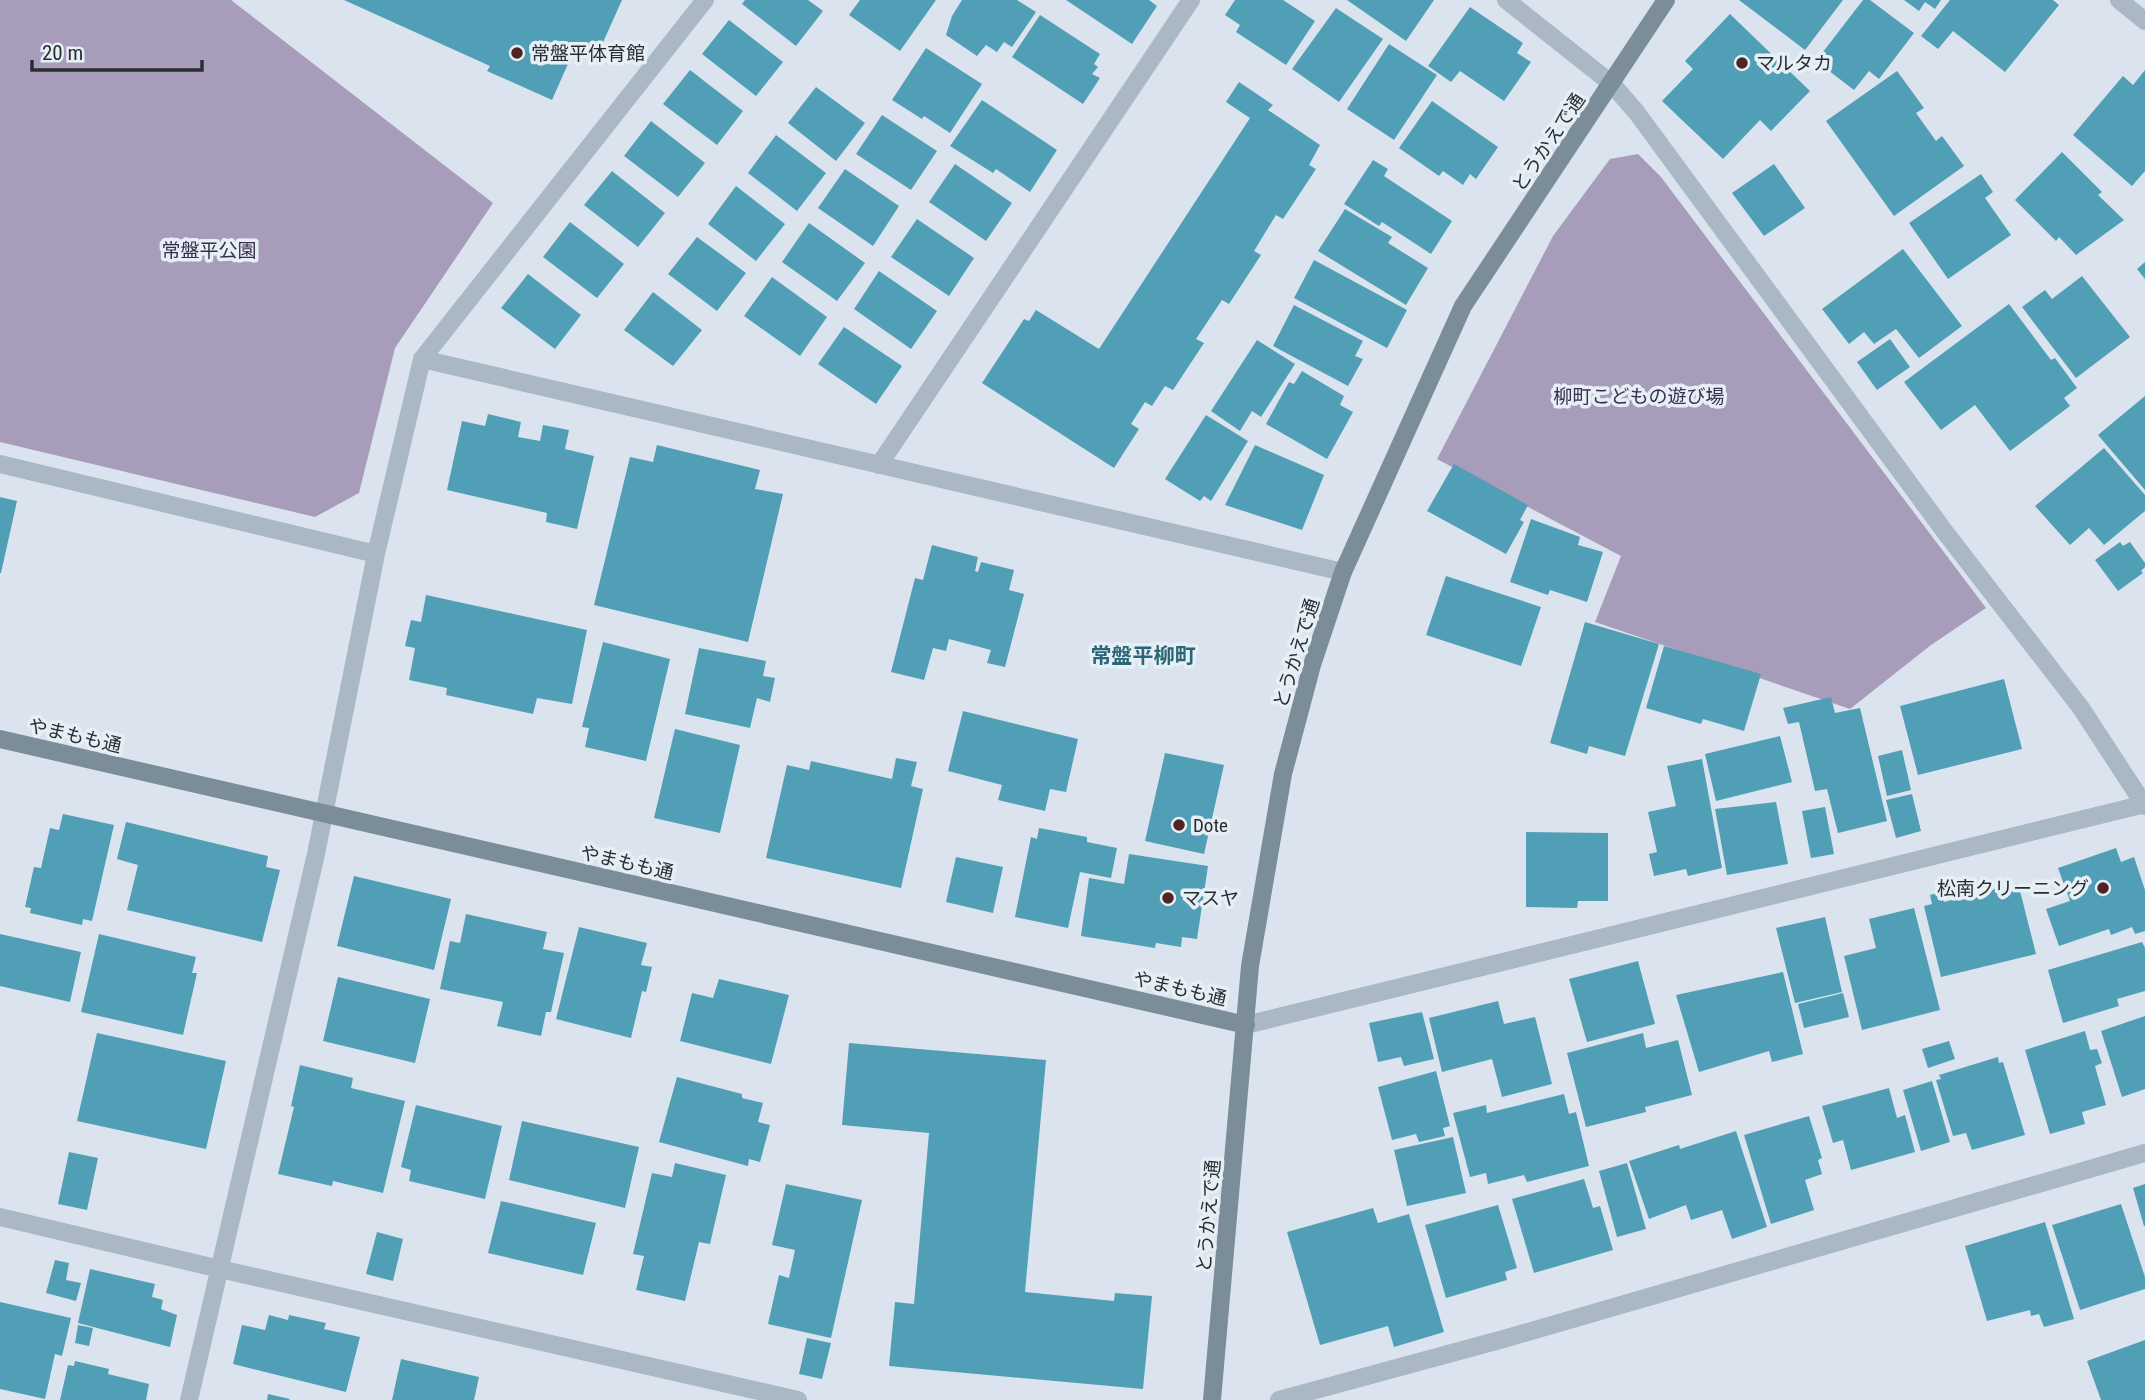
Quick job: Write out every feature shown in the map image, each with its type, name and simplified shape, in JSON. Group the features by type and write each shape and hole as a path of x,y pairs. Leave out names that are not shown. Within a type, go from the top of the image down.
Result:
{"street":[{"path":"189,1400 324,814 376,554 422,359 705,0"},
{"path":"879,465 1191,0"},
{"path":"1246,1025 2145,805 2081,708 1945,532 1646,124 1612,84 1506,0"},
{"name":"とうかえで通","path":"1212,1400 1250,966 1283,774 1312,665 1343,572 1463,306 1666,0"},
{"path":"2119,0 2145,20"},
{"path":"422,359 1343,572"},
{"path":"0,464 376,554"},
{"name":"やまもも通","path":"0,739 1246,1025"},
{"path":"1279,1400 1507,1338 2145,1153"},
{"path":"0,1217 798,1400"}],"green space":[{"name":"常盤平公園","path":"0,0 231,0 493,203 395,348 359,493 315,517 0,442"},
{"name":"柳町こどもの遊び場","path":"1638,154 1661,177 1986,608 1931,645 1850,709 1595,622 1621,556 1437,459 1553,236 1610,159"}],"building":[{"name":"常盤平体育館","path":"344,0 622,0 596,58 575,48 552,100 487,71 490,66"},
{"path":"745,0 808,0 823,11 796,46 742,4"},
{"path":"860,0 936,0 900,51 849,15"},
{"path":"962,0 1017,0 1036,12 1012,47 1004,42 997,52 986,45 977,56 946,35 952,16"},
{"path":"1066,0 1149,0 1157,6 1132,44"},
{"path":"1235,0 1283,0 1315,21 1286,65 1236,32 1240,25 1225,15"},
{"path":"1347,0 1434,0 1406,41"},
{"path":"1739,0 1843,0 1805,50"},
{"path":"1863,0 1870,0 1914,33 1879,79 1869,71 1854,90 1816,61"},
{"path":"1904,0 1941,0 1935,9 1925,2 1919,11"},
{"path":"1950,0 2053,0 2059,5 2005,72 1953,31 1938,49 1921,36"},
{"path":"1470,7 1523,43 1517,53 1531,62 1504,101 1460,71 1451,82 1428,66"},
{"path":"1336,8 1383,39 1339,102 1292,69"},
{"path":"1730,14 1810,91 1771,131 1760,120 1723,159 1662,101 1693,69 1685,61"},
{"path":"1040,15 1100,54 1094,64 1098,67 1092,74 1100,78 1083,104 1012,57"},
{"path":"729,20 783,62 756,96 702,54"},
{"path":"1389,44 1437,75 1394,140 1347,109"},
{"path":"926,48 982,84 950,133 892,100"},
{"path":"690,70 743,111 717,145 663,104"},
{"path":"2145,70 2145,171 2132,186 2073,135 2123,76 2133,85"},
{"path":"1897,71 1924,108 1916,113 1936,141 1942,136 1964,166 1894,216 1826,121"},
{"path":"1239,82 1273,105 1268,110 1320,145 1309,165 1316,169 1283,219 1276,215 1254,251 1261,255 1229,304 1222,300 1196,339 1204,343 1173,390 1165,386 1152,406 1145,402 1131,424 1139,429 1114,468 982,383 1024,319 1029,321 1036,310 1099,349 1250,118 1226,102"},
{"path":"816,87 865,123 836,161 788,123"},
{"path":"982,100 1057,150 1030,192 996,169 993,173 950,146"},
{"path":"1432,101 1498,147 1476,179 1470,174 1463,185 1443,171 1439,176 1399,148"},
{"path":"882,115 937,151 911,190 856,154"},
{"path":"651,121 705,163 678,197 624,156"},
{"path":"776,135 826,173 797,211 748,173"},
{"path":"2062,152 2102,192 2098,195 2124,220 2076,255 2059,237 2056,241 2015,200"},
{"path":"1373,160 1388,169 1384,176 1452,221 1431,254 1382,222 1379,226 1344,204"},
{"path":"955,164 1012,203 986,241 929,202"},
{"path":"1774,164 1805,208 1764,236 1732,193"},
{"path":"845,169 899,206 873,246 818,208"},
{"path":"612,171 665,213 638,247 584,205"},
{"path":"1981,174 1993,192 1985,198 2011,235 1948,279 1909,223"},
{"path":"736,186 785,224 756,261 708,224"},
{"path":"1345,209 1392,237 1388,243 1428,268 1406,305 1318,251"},
{"path":"917,219 974,258 949,296 891,257"},
{"path":"570,222 624,264 597,298 543,257"},
{"path":"809,223 865,263 837,301 782,262"},
{"path":"697,237 746,273 717,311 668,274"},
{"path":"1903,249 1962,326 1919,358 1896,329 1874,344 1864,332 1849,344 1822,309"},
{"path":"1314,260 1407,310 1387,348 1294,298"},
{"path":"2145,262 2145,279 2137,269"},
{"path":"879,271 937,311 911,349 854,309"},
{"path":"528,274 581,315 555,349 501,308"},
{"path":"2082,276 2130,337 2076,378 2022,307 2045,290 2052,299"},
{"path":"772,277 827,317 800,356 744,316"},
{"path":"653,292 702,330 673,366 624,330"},
{"path":"2009,304 2051,360 2055,358 2077,388 2064,398 2070,406 2010,451 1975,405 1941,430 1904,382"},
{"path":"1294,305 1363,341 1355,356 1363,359 1348,386 1273,346"},
{"path":"844,327 902,366 876,404 818,364"},
{"path":"1890,339 1910,367 1877,390 1857,362"},
{"path":"1257,340 1295,364 1261,417 1252,411 1240,431 1211,411"},
{"path":"1302,371 1344,396 1340,405 1353,412 1327,459 1266,424 1289,382 1294,384"},
{"path":"2145,396 2145,490 2098,435"},
{"path":"488,414 521,422 518,437 540,441 543,425 569,430 565,449 594,456 577,529 546,522 547,513 447,490 462,421 485,426"},
{"path":"1206,415 1248,441 1211,501 1204,496 1200,501 1165,479"},
{"path":"657,445 760,470 755,489 783,494 748,642 594,605 630,457 653,462"},
{"path":"1255,445 1324,475 1302,530 1225,505"},
{"path":"2104,448 2145,495 2145,511 2104,545 2089,528 2070,545 2035,506"},
{"path":"1454,464 1528,505 1520,520 1524,522 1506,554 1427,511"},
{"path":"0,497 17,501 1,573 0,573"},
{"path":"1531,519 1580,537 1578,545 1603,552 1587,602 1550,590 1548,595 1510,582"},
{"path":"2120,542 2123,546 2130,542 2145,567 2141,571 2143,573 2118,591 2095,560"},
{"path":"932,545 978,557 975,571 978,572 981,562 1014,570 1009,590 1024,594 1005,667 987,663 991,650 949,639 946,651 933,648 924,680 891,672 915,578 923,580"},
{"path":"1446,576 1541,607 1521,666 1426,635"},
{"path":"426,595 587,630 572,704 537,698 533,714 446,695 447,688 409,680 415,648 405,646 411,620 421,622"},
{"path":"1585,622 1659,644 1625,756 1589,746 1587,754 1550,743"},
{"path":"603,642 670,659 646,761 585,747 589,728 582,727"},
{"path":"1664,646 1761,674 1744,731 1703,719 1701,724 1646,708"},
{"path":"699,648 766,661 763,676 775,678 770,702 757,698 750,728 685,714"},
{"path":"2004,679 2022,749 1918,775 1900,706"},
{"path":"1831,697 1835,713 1860,708 1887,821 1838,833 1827,789 1815,791 1799,722 1788,724 1783,708"},
{"path":"963,711 1078,739 1066,792 1050,789 1045,811 998,800 1002,785 948,771"},
{"path":"675,729 740,745 720,833 654,818"},
{"path":"1780,736 1792,782 1716,801 1705,754"},
{"path":"1902,750 1911,790 1887,796 1878,756"},
{"path":"1165,753 1224,765 1204,854 1145,841"},
{"path":"896,758 917,762 911,786 923,789 901,888 766,858 787,765 809,770 811,761 892,779"},
{"path":"1702,759 1722,868 1688,876 1686,869 1654,876 1649,854 1657,852 1648,812 1676,806 1667,766"},
{"path":"1912,794 1921,831 1896,838 1886,800"},
{"path":"1776,802 1788,864 1727,875 1715,809"},
{"path":"1825,807 1834,854 1811,858 1802,811"},
{"path":"63,814 114,825 92,921 83,919 82,925 30,913 31,908 25,907 34,867 41,868 50,828 59,830"},
{"path":"126,822 268,856 266,867 280,870 262,942 127,910 138,865 117,859"},
{"path":"1039,828 1087,837 1087,842 1117,848 1111,878 1080,872 1068,928 1015,917 1031,837 1037,839"},
{"path":"1526,832 1608,833 1608,901 1578,901 1577,908 1526,907"},
{"path":"2116,848 2121,862 2134,857 2145,890 2145,931 2135,934 2132,927 2111,935 2109,929 2059,946 2046,909 2070,901 2058,868"},
{"path":"1129,854 1208,866 1197,939 1182,937 1181,947 1156,943 1155,948 1081,936 1089,878 1124,884"},
{"path":"956,857 1003,867 993,913 946,902"},
{"path":"354,876 451,899 434,970 337,946"},
{"path":"2018,883 2036,954 1941,977 1924,906 1932,904 1930,895 1941,892 1944,902"},
{"path":"1914,908 1940,1010 1862,1030 1844,956 1876,948 1869,919"},
{"path":"466,914 547,932 543,949 564,953 551,1012 546,1012 541,1036 497,1026 503,1002 440,989 450,941 460,943"},
{"path":"1825,917 1842,992 1795,1003 1776,928"},
{"path":"579,927 647,943 641,965 652,967 646,992 642,991 631,1038 556,1019"},
{"path":"0,934 81,952 70,1002 0,986"},
{"path":"99,934 196,957 192,973 197,973 183,1035 81,1012"},
{"path":"2142,942 2145,948 2145,991 2117,999 2119,1006 2063,1023 2048,970"},
{"path":"1638,961 1655,1024 1587,1042 1569,979"},
{"path":"1783,972 1803,1054 1772,1062 1769,1051 1699,1072 1676,995"},
{"path":"338,977 430,999 415,1063 323,1041"},
{"path":"719,979 789,995 771,1064 680,1041 692,993 713,998"},
{"path":"1843,993 1849,1017 1804,1028 1798,1004"},
{"path":"1498,1001 1504,1024 1535,1017 1552,1084 1502,1097 1492,1059 1442,1072 1429,1018"},
{"path":"1422,1012 1434,1059 1404,1066 1401,1057 1378,1062 1369,1023"},
{"path":"2145,1016 2145,1089 2122,1097 2101,1031"},
{"path":"2085,1031 2090,1050 2097,1049 2102,1063 2095,1066 2106,1105 2082,1112 2085,1124 2050,1134 2025,1050"},
{"path":"97,1033 226,1061 206,1149 77,1121"},
{"path":"1643,1033 1646,1048 1678,1040 1692,1095 1645,1107 1646,1112 1586,1127 1567,1053"},
{"path":"1949,1041 1955,1059 1928,1068 1922,1049"},
{"path":"849,1043 1046,1060 1025,1292 1114,1301 1115,1293 1152,1296 1143,1389 889,1366 895,1302 914,1304 929,1133 842,1125"},
{"path":"1998,1057 1999,1063 2003,1062 2025,1135 1972,1150 1966,1133 1953,1136 1936,1080 1941,1079 1939,1075"},
{"path":"300,1065 353,1078 351,1088 405,1101 383,1193 333,1181 332,1186 278,1174 294,1107 291,1106"},
{"path":"1436,1071 1450,1126 1443,1128 1445,1136 1419,1142 1416,1134 1392,1140 1378,1087"},
{"path":"677,1077 742,1094 742,1098 763,1103 758,1122 770,1125 760,1162 749,1159 748,1166 659,1142"},
{"path":"1932,1081 1950,1142 1921,1151 1903,1090"},
{"path":"1889,1088 1897,1118 1905,1115 1915,1152 1851,1170 1843,1140 1833,1143 1822,1106"},
{"path":"1564,1094 1569,1114 1576,1112 1589,1166 1527,1182 1524,1175 1488,1184 1486,1173 1470,1177 1453,1113 1486,1105 1487,1113"},
{"path":"416,1105 502,1126 485,1199 409,1181 411,1170 401,1167"},
{"path":"1809,1116 1822,1158 1818,1160 1822,1174 1805,1180 1814,1210 1771,1224 1744,1135"},
{"path":"522,1121 639,1147 625,1208 509,1180"},
{"path":"1736,1131 1767,1227 1732,1239 1722,1210 1691,1220 1686,1205 1649,1219 1629,1161 1679,1145 1680,1149"},
{"path":"1453,1137 1466,1193 1407,1206 1394,1150"},
{"path":"69,1152 98,1158 87,1210 58,1204"},
{"path":"675,1163 726,1175 710,1244 699,1242 685,1301 636,1290 644,1256 633,1254 652,1173 672,1177"},
{"path":"1627,1163 1646,1229 1617,1237 1599,1171"},
{"path":"1584,1179 1593,1208 1600,1206 1613,1250 1534,1273 1512,1199"},
{"path":"786,1184 862,1200 831,1338 768,1324 779,1275 789,1278 795,1250 772,1245"},
{"path":"2145,1184 2145,1226 2144,1226 2133,1188"},
{"path":"501,1201 596,1223 583,1275 488,1253"},
{"path":"2121,1204 2145,1277 2145,1289 2080,1310 2052,1225"},
{"path":"1498,1205 1517,1268 1505,1272 1507,1280 1446,1298 1425,1225"},
{"path":"1373,1208 1378,1223 1409,1214 1444,1332 1394,1347 1388,1326 1320,1345 1287,1232"},
{"path":"2045,1222 2074,1319 2044,1327 2039,1314 2031,1316 2030,1310 1987,1321 1965,1246"},
{"path":"377,1232 403,1239 393,1281 366,1274"},
{"path":"55,1260 69,1263 66,1280 81,1283 76,1301 46,1293"},
{"path":"90,1269 155,1284 152,1297 163,1300 161,1309 177,1315 170,1347 78,1323"},
{"path":"0,1302 71,1318 62,1356 55,1354 45,1399 0,1389"},
{"path":"269,1315 288,1320 289,1315 326,1323 324,1329 360,1337 346,1392 233,1364 242,1325 265,1330"},
{"path":"78,1325 93,1328 89,1346 75,1343"},
{"path":"807,1338 831,1343 822,1379 799,1374"},
{"path":"2145,1340 2145,1400 2101,1400 2087,1361"},
{"path":"401,1359 479,1377 474,1400 392,1400"},
{"path":"75,1361 109,1369 108,1374 149,1384 146,1400 60,1400 68,1365 74,1366"},
{"path":"268,1394 290,1399 267,1400"}],"place":[{"name":"常盤平体育館","path":"517,53"},
{"name":"マルタカ","path":"1742,63"},
{"name":"Dote","path":"1179,825"},
{"name":"松南クリーニング","path":"2103,888"},
{"name":"マスヤ","path":"1168,898"}],"district":[{"name":"常盤平柳町","path":"1143,656"}]}
